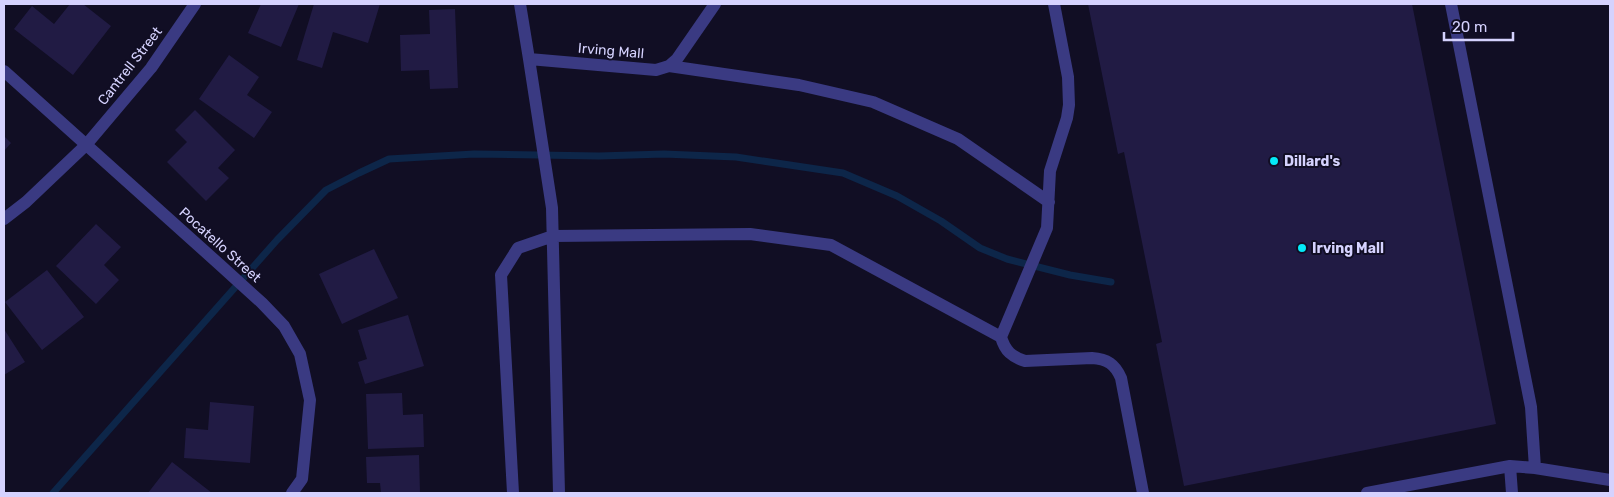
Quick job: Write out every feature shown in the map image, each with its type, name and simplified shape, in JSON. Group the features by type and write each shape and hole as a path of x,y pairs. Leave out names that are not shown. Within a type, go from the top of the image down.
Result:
{"street":[{"name":"Cantrell Street","path":"4,219 26,202 86,145 151,68 195,4"},
{"path":"520,4 552,208 559,493"},
{"path":"669,66 683,52 715,4"},
{"path":"1054,4 1066,64 1069,105 1067,118 1050,171 1047,228 1042,244 1001,337 1009,353 1025,361 1092,358 1102,359 1118,369 1143,493"},
{"path":"1451,4 1532,407 1535,468"},
{"name":"Irving Mall","path":"529,59 656,70 669,66 799,85 873,102 958,139 1048,202"},
{"name":"Pocatello Street","path":"4,71 262,303 284,326 300,354 310,400 302,479 292,493"},
{"path":"513,493 501,274 518,248 553,236 750,234 831,245 1001,337"},
{"path":"1510,466 1512,493"},
{"path":"1368,493 1510,466 1610,480"},
{"path":"302,479 307,493"}],"building":[{"path":"70,4 83,4 111,26 73,75 14,29 32,6 54,24"},
{"path":"261,4 299,4 281,47 248,33"},
{"path":"314,4 380,4 368,43 333,32 322,68 297,60"},
{"name":"Irving Mall","path":"1088,4 1412,4 1496,424 1184,486 1156,344 1162,342 1124,152 1118,154"},
{"path":"455,9 458,88 430,89 429,70 401,71 400,35 430,34 429,10"},
{"path":"229,55 259,77 247,95 272,112 254,138 199,99"},
{"path":"195,110 235,150 218,168 229,178 206,201 167,162 187,142 175,130"},
{"path":"4,136 11,143 4,151"},
{"path":"96,224 121,247 104,265 119,280 96,304 56,266"},
{"path":"374,249 398,298 342,324 319,274"},
{"path":"47,270 84,317 42,350 5,302"},
{"path":"408,315 424,366 365,384 358,362 367,359 358,330"},
{"path":"4,329 25,362 4,375"},
{"path":"402,393 403,415 423,414 424,447 368,449 366,394"},
{"path":"210,402 254,406 250,463 184,458 186,428 208,430"},
{"path":"419,455 420,493 381,493 380,483 367,483 366,457"},
{"path":"172,462 212,493 148,493"}],"waterway":[{"path":"53,493 277,240 326,190 389,159 474,154 599,156 664,154 736,157 843,173 897,196 941,221 980,248 1007,259 1070,275 1111,282"}],"place":[{"name":"Dillard's","path":"1274,161"},
{"name":"Irving Mall","path":"1302,248"}]}
